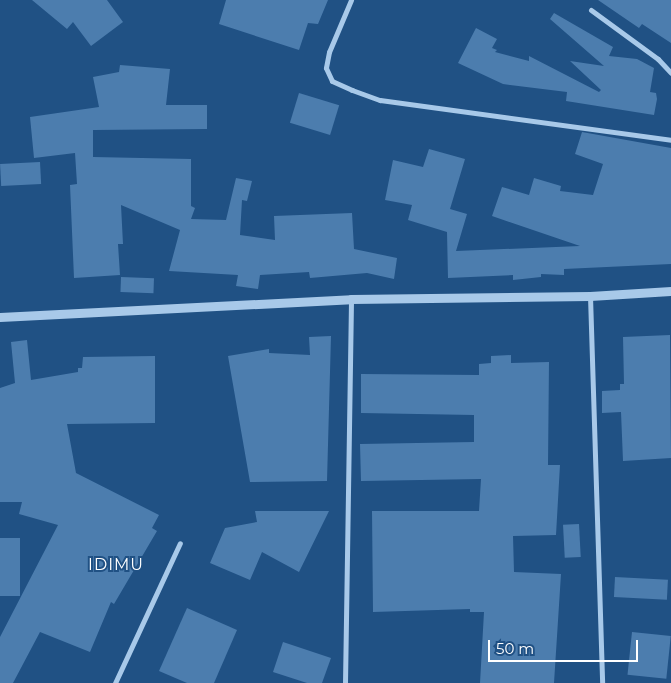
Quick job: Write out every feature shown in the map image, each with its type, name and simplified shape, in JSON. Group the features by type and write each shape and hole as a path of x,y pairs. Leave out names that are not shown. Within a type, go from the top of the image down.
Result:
{"street":[{"path":"351,0 329,52 326,68 332,81 352,90 380,100 671,140"},
{"path":"591,10 658,59 671,73"},
{"path":"0,317 351,299 590,296 671,291"},
{"path":"590,296 602,683"},
{"path":"345,683 351,299"},
{"path":"115,683 180,542"}],"building":[{"path":"32,0 107,0 123,22 91,46 73,22 67,29"},
{"path":"226,0 328,0 318,24 308,23 299,50 219,24"},
{"path":"598,0 671,0 671,43 642,24 639,28"},
{"path":"554,13 613,47 609,56 637,59 654,68 650,92 656,93 657,99 654,115 566,101 567,92 503,84 458,63 476,28 497,39 492,48 497,50 495,52 529,61 529,56 599,92 601,90 570,61 604,66 550,19"},
{"path":"120,65 170,69 166,105 207,105 207,129 93,130 93,157 191,159 191,206 195,208 191,219 226,220 236,178 252,181 247,201 242,200 240,235 275,240 274,216 352,213 354,249 397,258 394,279 367,273 310,278 309,272 260,275 258,289 236,286 238,275 169,271 180,230 121,205 123,244 118,244 120,275 74,278 70,185 77,184 75,153 34,158 30,117 99,107 93,77 119,72"},
{"path":"299,93 339,105 330,135 290,123"},
{"path":"582,132 671,148 671,264 564,269 564,275 541,274 541,277 513,280 513,275 448,278 447,232 408,220 412,205 385,200 393,160 423,167 429,149 465,159 450,209 467,214 456,251 580,246 492,216 502,187 529,195 534,178 561,186 560,191 593,195 603,164 575,154"},
{"path":"40,162 41,184 1,186 0,164"},
{"path":"121,277 154,278 153,293 120,292"},
{"path":"670,335 671,458 623,461 621,412 602,413 602,391 620,390 620,384 624,384 623,337"},
{"path":"331,336 327,481 250,482 228,356 269,349 269,353 310,355 309,337"},
{"path":"27,340 31,380 78,372 78,368 82,368 83,357 155,356 155,423 67,424 76,473 159,515 152,528 157,531 114,604 111,602 90,652 40,632 13,683 0,683 0,637 58,525 19,514 22,502 0,502 0,388 15,383 11,342"},
{"path":"511,355 511,363 549,362 548,465 560,465 556,535 513,536 514,572 561,574 554,683 480,683 484,612 470,612 470,609 373,612 372,511 479,511 481,479 361,481 360,444 474,442 474,415 361,413 361,374 479,375 479,364 491,363 491,356"},
{"path":"255,511 329,511 299,572 262,552 250,580 210,563 225,528 257,522"},
{"path":"579,524 581,557 565,558 563,525"},
{"path":"0,538 20,538 20,596 0,596"},
{"path":"615,577 668,580 667,600 614,597"},
{"path":"187,608 237,630 214,683 187,683 159,671"},
{"path":"632,632 671,636 666,679 628,675"},
{"path":"283,642 331,658 322,683 307,683 273,672"}],"district":[{"name":"IDIMU","path":"116,565"}]}
